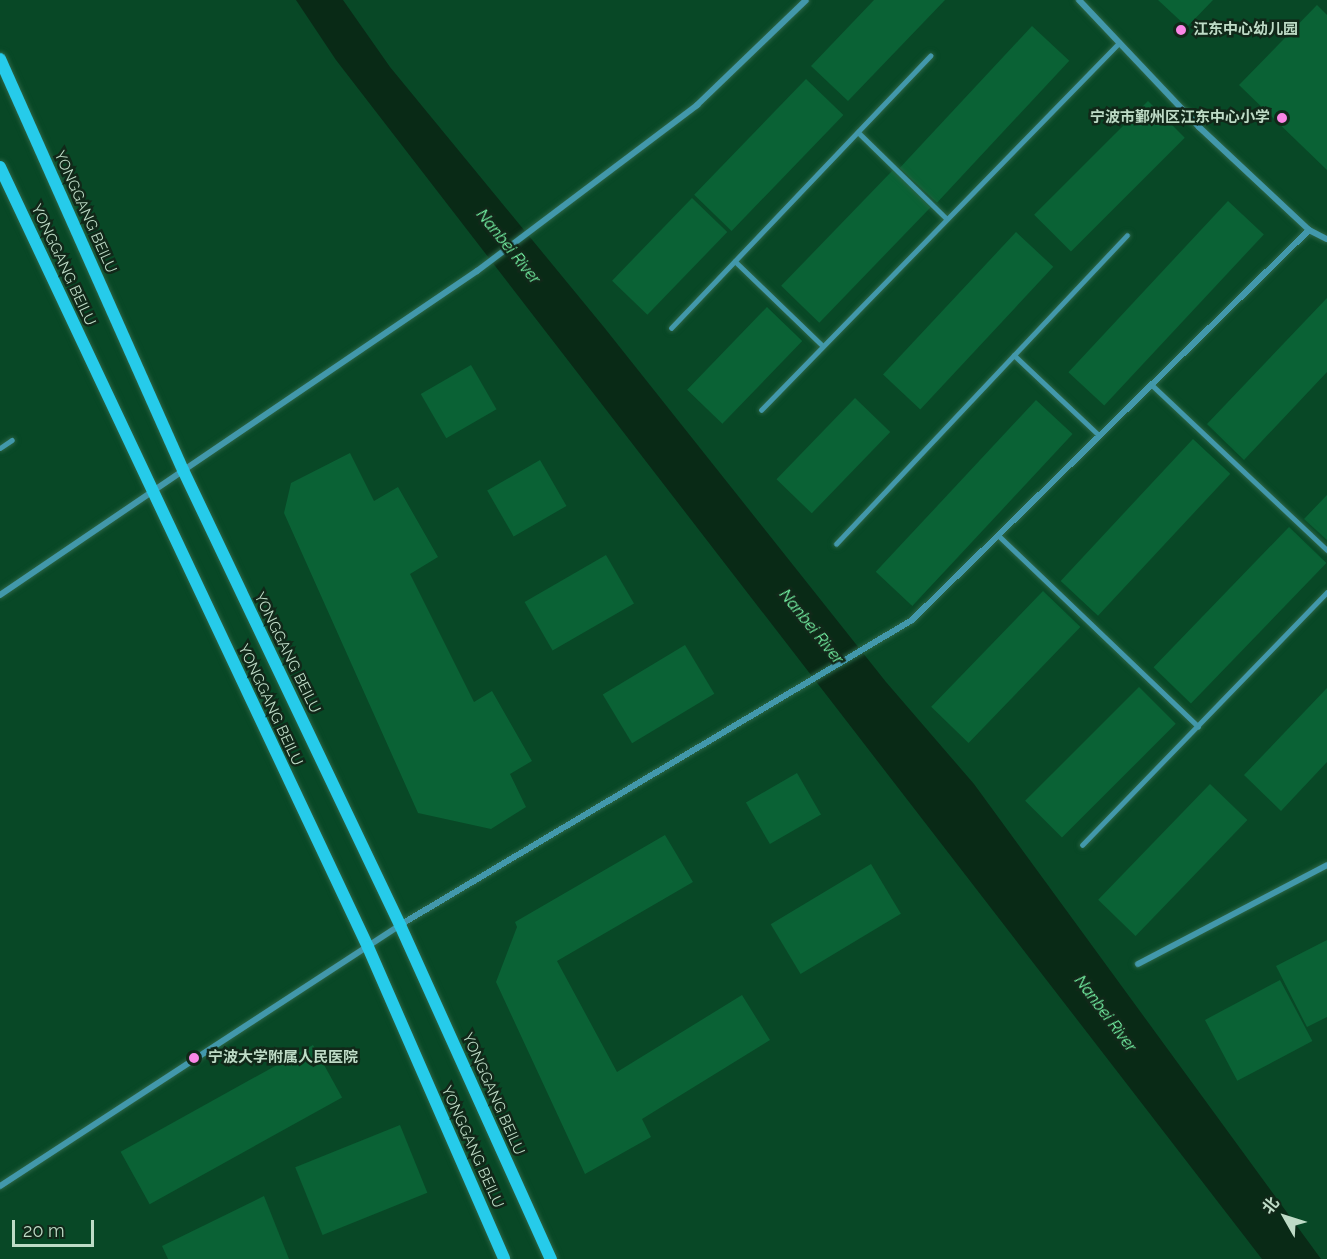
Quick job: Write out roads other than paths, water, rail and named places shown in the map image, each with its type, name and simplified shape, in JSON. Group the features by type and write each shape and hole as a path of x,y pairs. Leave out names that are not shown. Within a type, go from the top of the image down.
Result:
{"main road":[{"name":"YONGGANG BEILU","path":"0,59 183,470 400,925 551,1259"},
{"name":"YONGGANG BEILU","path":"0,167 368,947 504,1259"}],"street":[{"path":"0,595 153,493 183,470 486,264 697,105 806,0"},
{"path":"1079,0 1199,127 1309,230 1327,239"},
{"path":"0,1186 400,925 912,620 1309,230"},
{"path":"1138,964 1327,865"}],"lane":[{"path":"761,410 1119,43"},
{"path":"671,328 930,56"},
{"path":"858,132 947,219"},
{"path":"836,544 1127,235"},
{"path":"735,261 823,346"},
{"path":"1014,355 1099,435"},
{"path":"1151,384 1327,550"},
{"path":"0,448 12,440"},
{"path":"998,535 1198,726"},
{"path":"1082,845 1327,592"}],"water":[{"name":"Nanbei River","path":"296,0 343,0 390,67 603,326 886,682 974,784 1321,1259 1262,1259 336,60"}],"place":[{"name":"江东中心幼儿园","path":"1181,30"},
{"name":"宁波市鄞州区江东中心小学","path":"1282,118"},
{"name":"宁波大学附属人民医院","path":"194,1058"}]}
